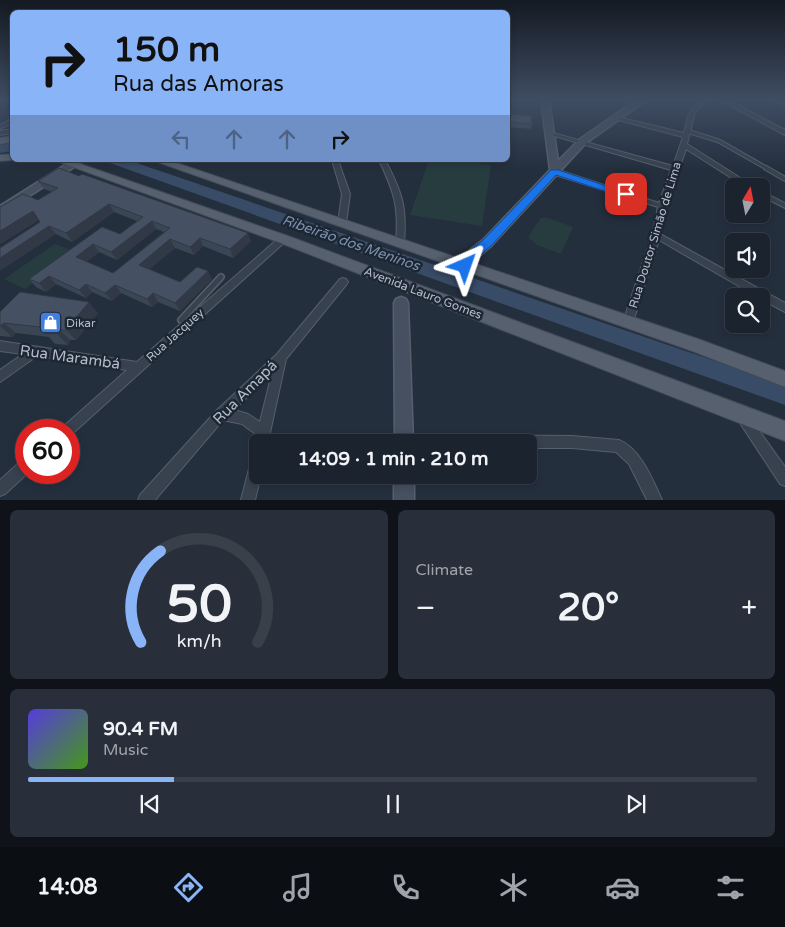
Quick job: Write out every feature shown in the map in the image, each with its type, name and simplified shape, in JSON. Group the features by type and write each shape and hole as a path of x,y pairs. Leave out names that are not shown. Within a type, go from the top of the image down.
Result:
{"main road":[{"name":"Avenida Lauro Gomes","path":"76,162 740,412 785,431"},
{"path":"163,162 400,242 785,379"}],"street":[{"path":"549,122 555,172"},
{"path":"461,264 487,243 582,144 609,122"},
{"path":"630,122 686,137 739,178"},
{"name":"Rua Doutor Simão de Lima","path":"628,322 656,235 662,206 691,122"},
{"path":"765,122 785,133"},
{"path":"551,134 674,169"},
{"path":"0,210 72,162"},
{"path":"336,162 346,194 342,223"},
{"path":"383,162 400,200 402,218 400,242"},
{"path":"555,172 662,206"},
{"path":"770,198 785,206"},
{"path":"656,235 785,308"},
{"name":"Rua Jacquey","path":"80,420 283,239"},
{"name":"Rua Amapá","path":"145,500 221,414 281,357 343,282"},
{"path":"401,303 404,434"},
{"name":"Rua Marambá","path":"0,346 140,367"},
{"path":"0,377 34,352"},
{"path":"264,434 281,357"},
{"path":"740,412 785,479"},
{"path":"221,414 244,418 260,434"},
{"path":"537,442 572,442 619,446 634,458 654,500"},
{"path":"0,489 15,476"},
{"path":"248,500 252,484"},
{"path":"404,484 404,500"}],"lane":[{"path":"686,137 719,141 785,179"},
{"path":"181,320 220,277"}],"green space":[{"path":"428,162 468,162 491,165 482,226 410,215"},
{"path":"541,218 548,218 573,227 561,254 537,245 528,237"},
{"path":"55,244 76,252 25,289 4,279"}],"building":[{"path":"513,122 532,122 532,124"},
{"path":"59,168 79,176 82,174 248,233 230,249 200,238 190,247 170,239 139,265 180,282 197,267 208,271 175,303 153,293 147,299 115,285 105,293 86,284 79,290 49,276 39,283 29,279 102,227 120,234 143,217 109,204 66,233 49,226 0,258 0,248 40,222 33,211 0,231 0,207 23,194 38,200 58,188 38,181","holes":["152,221 170,228 113,273 76,257 93,244 111,252"]},
{"path":"20,292 89,302 66,330 60,330 57,334 44,333 49,328 4,323 0,326 0,312"}],"waterway":[{"name":"Ribeirão dos Meninos","path":"0,149 10,147"},
{"name":"Ribeirão dos Meninos","path":"121,162 785,395"}],"place":[{"name":"Dikar","path":"50,323"}],"route":[{"path":"465,266 461,264 487,243 555,172 626,194"}]}
